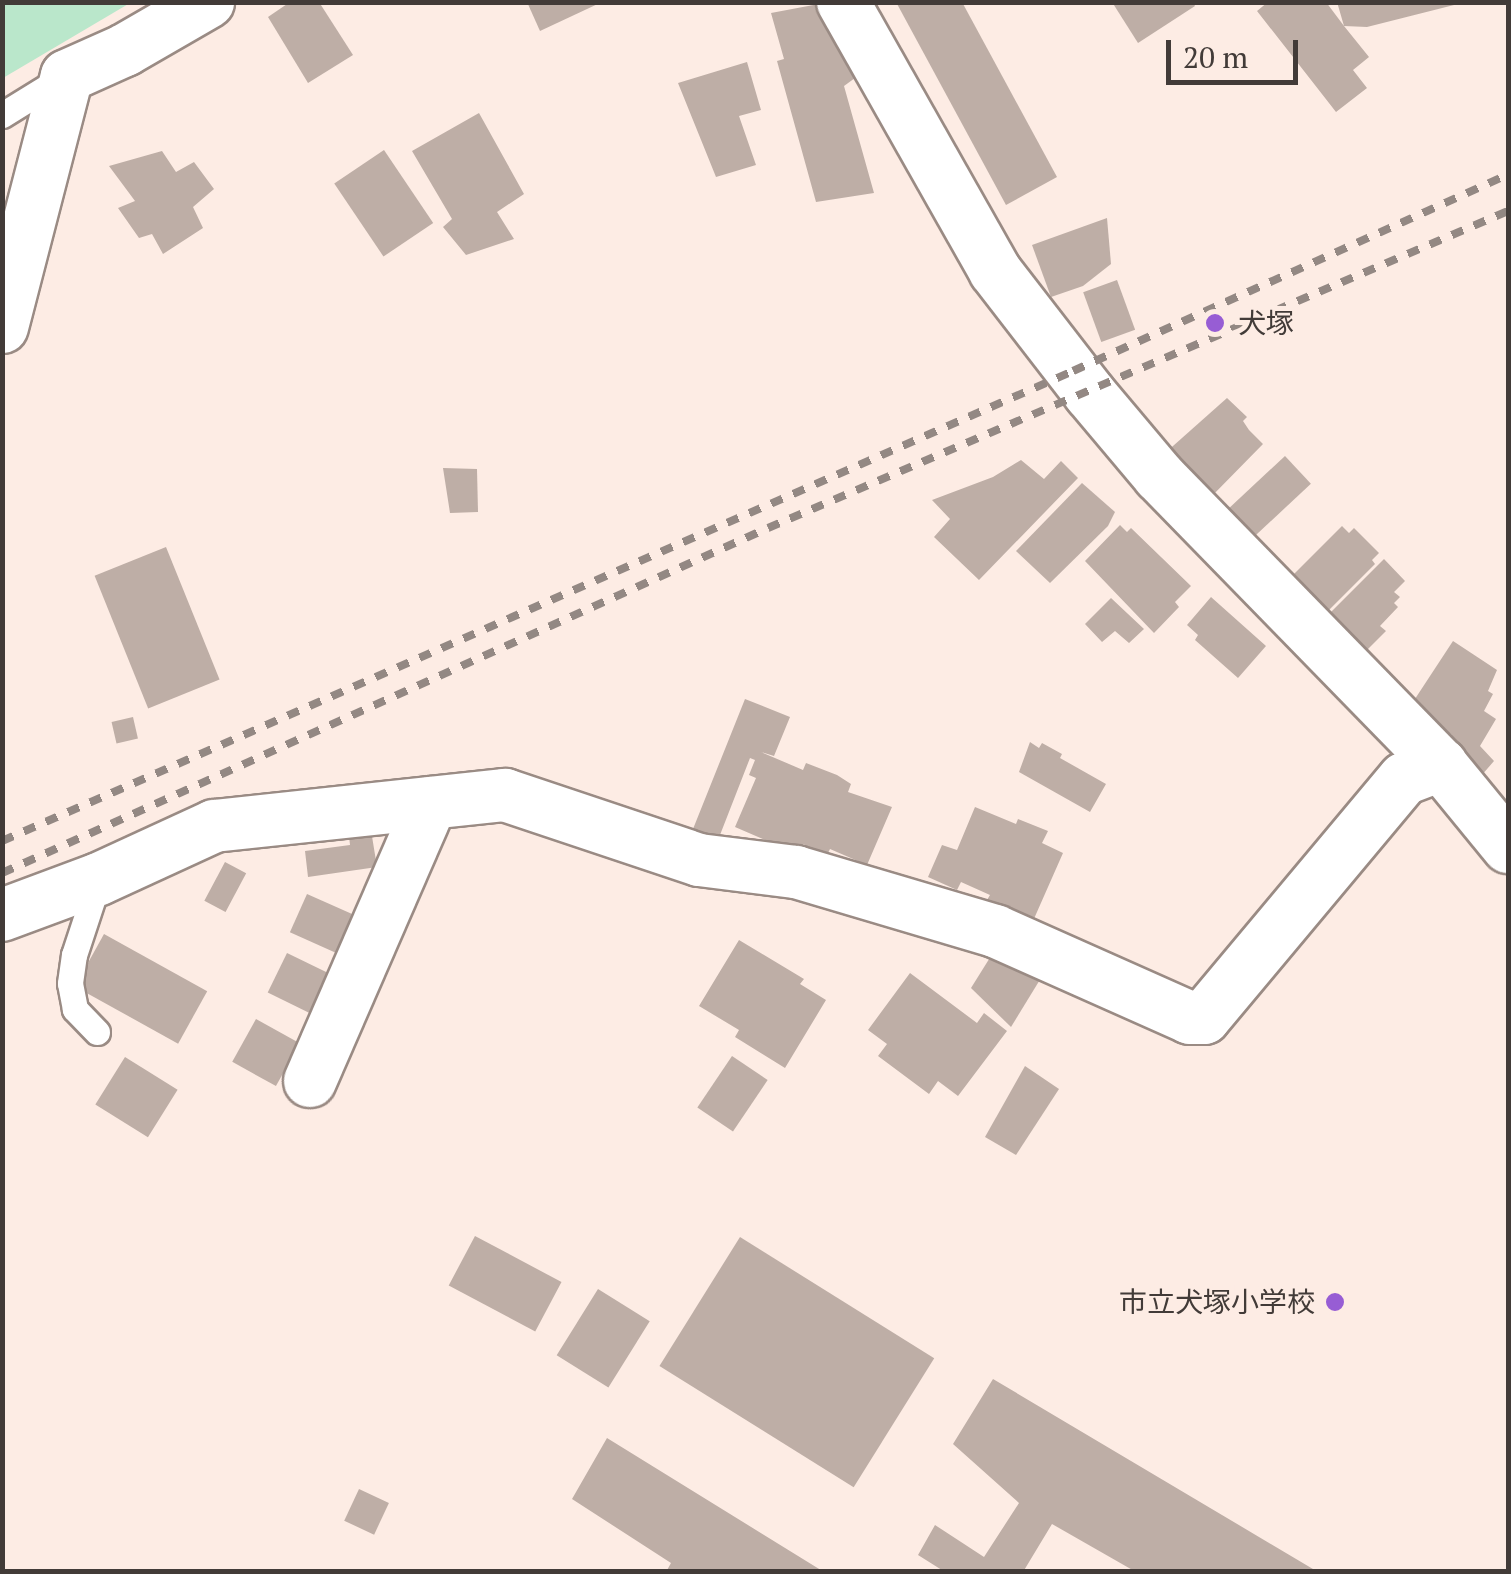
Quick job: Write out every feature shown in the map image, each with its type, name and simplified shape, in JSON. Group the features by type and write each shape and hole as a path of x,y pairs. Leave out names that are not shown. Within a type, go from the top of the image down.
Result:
{"street":[{"path":"2,328 67,76 125,50 208,2"},
{"path":"843,2 995,271 1090,394 1158,476 1442,765 1508,847"},
{"path":"2,915 99,879 214,826 505,795 699,860 796,872 994,931 1190,1018 1204,1018 1404,779 1442,765"},
{"path":"310,1081 432,803"}],"lane":[{"path":"2,114 67,76"},
{"path":"97,1032 74,1009 70,983 74,955 99,879"}],"green space":[{"path":"3,2 130,2 130,3 3,78"}],"building":[{"path":"290,2 319,2 353,55 308,83 268,17"},
{"path":"527,2 602,2 540,31"},
{"path":"896,2 962,2 1057,177 1006,205"},
{"path":"1112,2 1193,2 1195,6 1138,43"},
{"path":"1268,2 1326,2 1369,57 1353,70 1367,88 1336,112 1257,11"},
{"path":"1337,2 1458,4 1367,27 1344,26"},
{"path":"824,3 847,47 855,78 844,86 874,193 816,202 777,61 784,59 771,13"},
{"path":"747,62 761,110 739,116 756,165 716,177 678,83"},
{"path":"479,113 524,194 497,212 514,239 466,255 443,227 452,219 412,151"},
{"path":"384,150 433,223 383,257 334,184"},
{"path":"162,151 176,172 194,162 214,189 193,207 203,228 163,254 152,234 139,238 118,208 135,201 109,166"},
{"path":"1107,218 1111,264 1083,286 1051,297 1032,245"},
{"path":"1117,280 1135,330 1101,342 1083,292"},
{"path":"1227,398 1247,417 1243,421 1263,444 1209,499 1164,454"},
{"path":"1285,456 1311,484 1252,539 1226,511"},
{"path":"1021,460 1044,479 1061,461 1078,478 979,580 934,537 950,519 932,500 993,477"},
{"path":"443,468 477,469 478,512 450,513"},
{"path":"1082,483 1115,512 1108,526 1050,583 1016,551"},
{"path":"1120,525 1127,532 1131,528 1191,586 1175,602 1179,607 1154,633 1085,561"},
{"path":"1342,526 1349,533 1354,528 1379,553 1372,560 1375,564 1324,615 1289,579"},
{"path":"166,547 220,680 148,708 95,576"},
{"path":"1384,559 1405,581 1394,592 1400,597 1394,603 1398,607 1380,626 1386,631 1363,654 1326,617"},
{"path":"1211,597 1266,646 1238,678 1195,640 1198,635 1187,625"},
{"path":"1111,598 1144,629 1129,643 1115,631 1102,642 1085,624"},
{"path":"1453,641 1497,670 1488,691 1493,694 1484,711 1496,719 1480,746 1494,761 1481,776 1446,740 1452,735 1411,705"},
{"path":"745,699 790,717 774,756 761,752 803,770 806,763 837,775 851,784 848,792 892,807 867,865 830,849 827,855 803,844 800,849 788,844 786,849 735,827 756,778 749,775 755,760 750,758 720,835 716,838 693,829"},
{"path":"133,717 138,738 117,743 112,722"},
{"path":"1030,742 1039,748 1042,743 1062,754 1060,758 1106,784 1090,812 1019,772"},
{"path":"975,807 1016,824 1018,819 1048,831 1042,843 1063,853 1033,921 987,900 990,895 961,882 957,890 928,877 942,845 957,850"},
{"path":"370,824 377,867 308,877 305,851 350,845 348,827"},
{"path":"225,862 246,873 226,912 204,901"},
{"path":"307,894 360,918 343,956 290,932"},
{"path":"104,934 207,991 178,1044 75,986"},
{"path":"739,940 804,979 800,984 826,1000 785,1068 735,1037 739,1030 699,1006"},
{"path":"287,953 336,977 317,1017 268,993"},
{"path":"991,956 1041,978 1011,1027 971,988"},
{"path":"910,973 977,1023 984,1013 1007,1031 958,1096 938,1081 929,1094 878,1056 887,1044 868,1030"},
{"path":"256,1019 300,1043 276,1086 232,1062"},
{"path":"732,1056 768,1080 733,1131 697,1107"},
{"path":"125,1057 178,1090 148,1137 95,1104"},
{"path":"1025,1066 1059,1089 1016,1155 985,1137"},
{"path":"475,1236 562,1282 535,1331 449,1285"},
{"path":"740,1237 934,1358 854,1487 659,1366"},
{"path":"598,1289 650,1321 608,1387 557,1355"},
{"path":"993,1379 1318,1572 1136,1572 1052,1524 1023,1572 945,1572 918,1555 935,1525 984,1557 1019,1503 953,1444"},
{"path":"607,1438 824,1572 666,1572 671,1563 572,1499"},
{"path":"359,1489 389,1503 374,1535 344,1521"}],"railway":[{"path":"2,841 1073,371 1508,175"},
{"path":"2,873 768,528 1508,211"}],"place":[{"name":"犬塚","path":"1215,323"},
{"name":"市立犬塚小学校","path":"1335,1302"}]}
